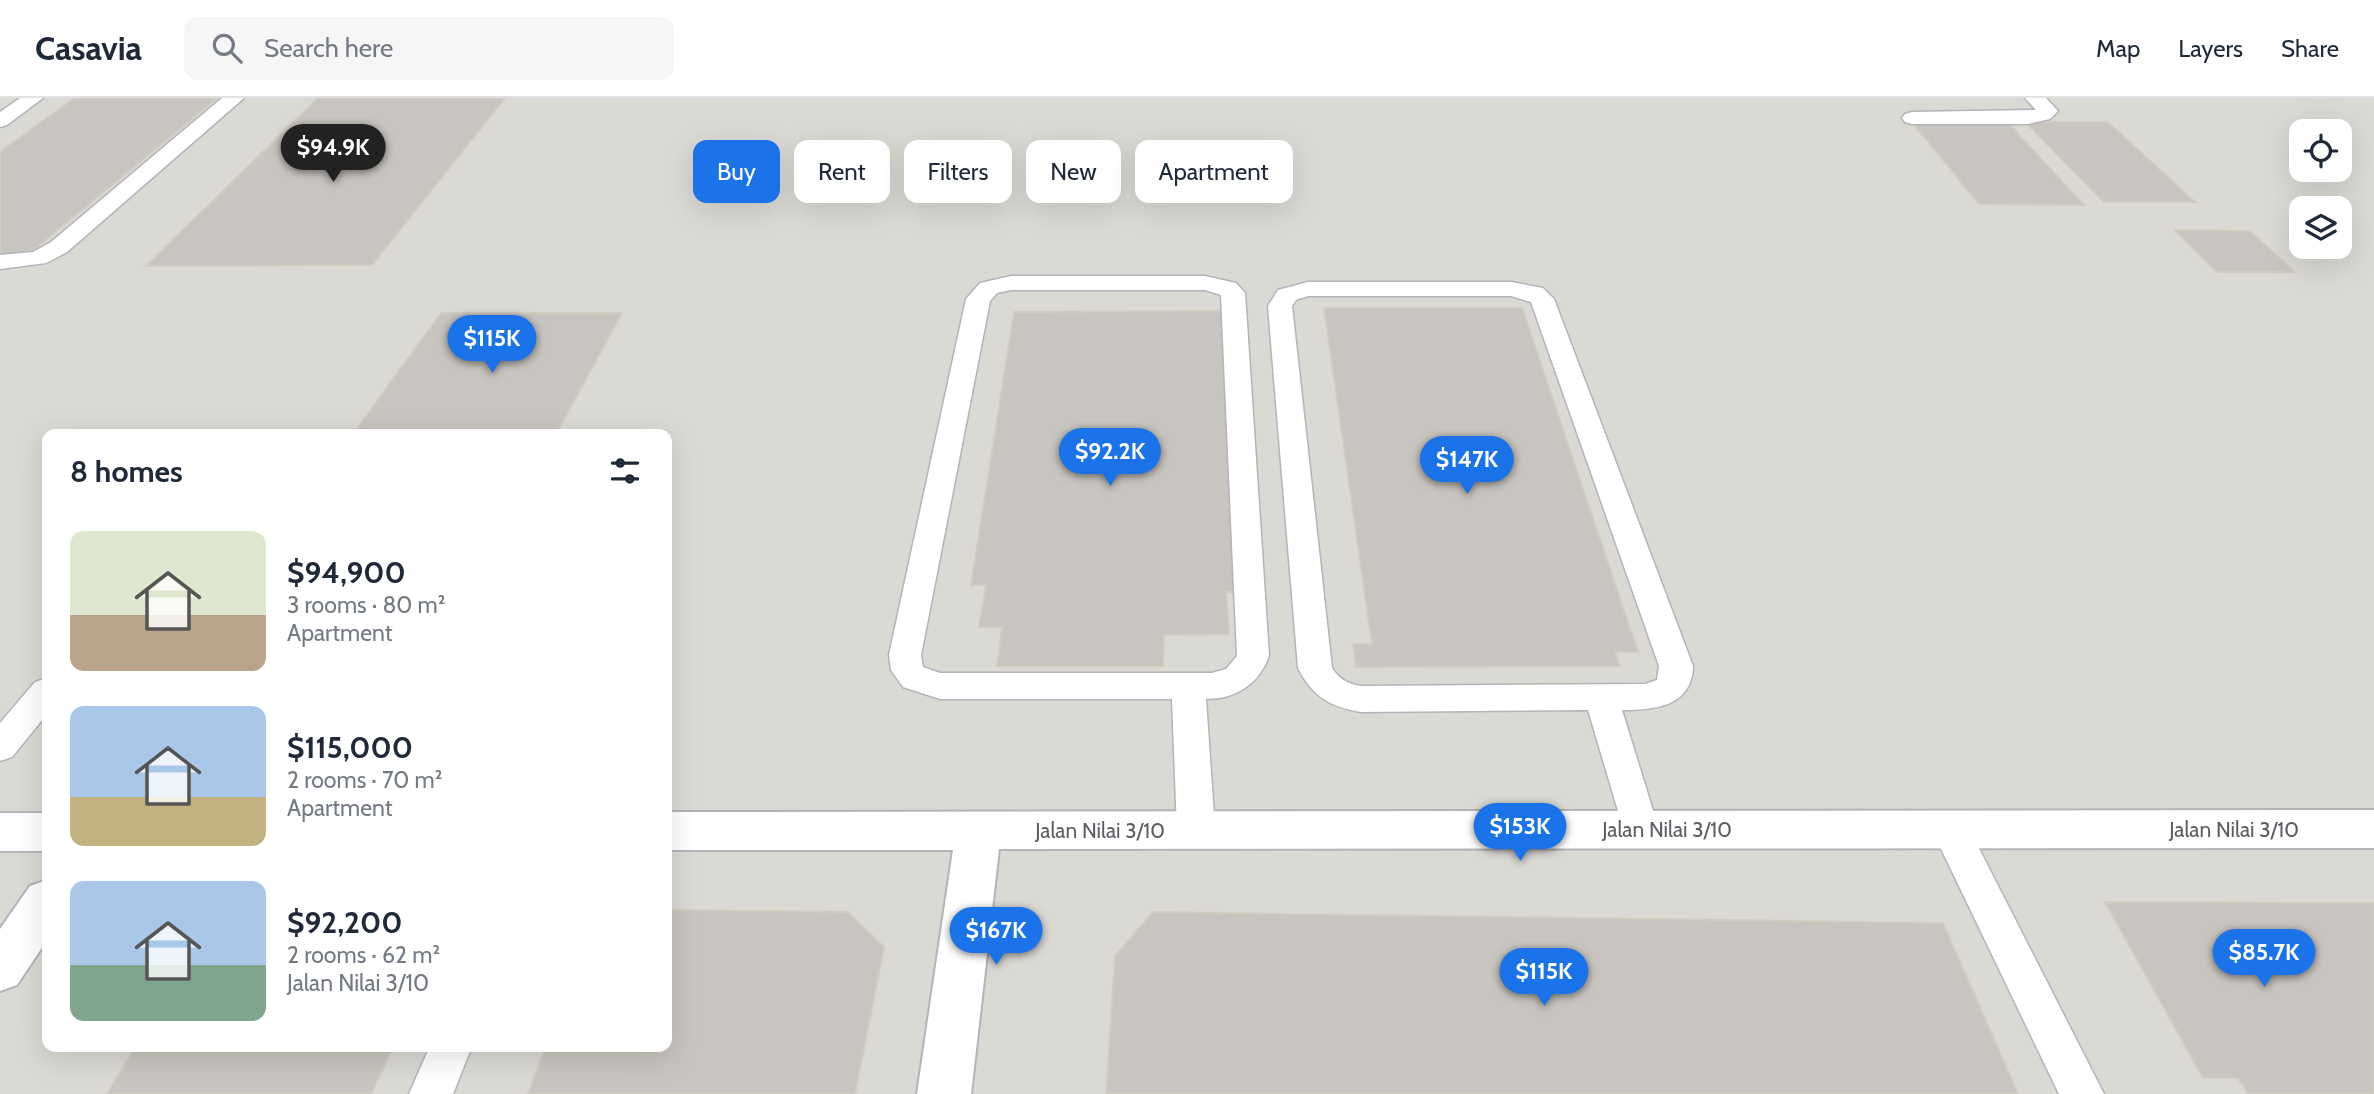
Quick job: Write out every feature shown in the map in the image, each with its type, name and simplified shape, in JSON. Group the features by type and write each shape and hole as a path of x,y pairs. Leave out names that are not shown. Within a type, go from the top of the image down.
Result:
{"street":[{"name":"Jalan Nilai 3/10","path":"672,831 2374,829"},
{"path":"944,1094 978,831"},
{"path":"0,832 42,832"},
{"path":"0,969 42,908"}],"lane":[{"path":"0,121 33,98"},
{"path":"0,262 38,258 59,247 234,98"},
{"path":"1912,118 2028,118 2043,115 2048,111 2035,98"},
{"path":"1011,283 1205,283 1227,288 1233,293 1253,656 1250,667 1241,677 1228,683 1188,686 940,685 925,683 912,677 905,667 905,655 978,299 989,288 1011,283"},
{"path":"1308,289 1511,289 1534,293 1542,299 1676,666 1677,678 1672,688 1660,695 1601,698 1361,699 1344,697 1330,690 1320,679 1315,668 1280,306 1281,300 1288,294 1308,289"},
{"path":"1188,686 1196,830"},
{"path":"0,747 42,697"},
{"path":"1601,698 1640,830"},
{"path":"1951,830 2082,1094"},
{"path":"431,1094 448,1052"}],"shaded area":[{"path":"0,98 2374,98 2374,1094 0,1094"}],"building":[{"path":"75,98 217,98 24,258 0,258 0,152"},
{"path":"318,98 505,98 372,265 146,266"},
{"path":"1912,122 2008,123 2084,205 1979,204"},
{"path":"2025,122 2108,122 2195,202 2104,202"},
{"path":"2175,230 2250,231 2295,272 2217,272"},
{"path":"1324,308 1522,308 1638,652 1615,652 1620,666 1356,667 1353,644 1372,644"},
{"path":"1228,311 1241,592 1226,592 1229,634 1164,635 1163,666 997,666 1002,627 979,627 986,585 971,585 1014,312"},
{"path":"441,313 622,313 559,429 357,429"},
{"path":"2105,902 2374,903 2374,1094 2248,1094 2238,1078 2203,1078"},
{"path":"672,910 848,912 884,947 855,1094 528,1094 544,1052 672,1052"},
{"path":"1153,912 1943,923 2018,1094 1106,1094 1115,956"},
{"path":"132,1052 390,1052 371,1094 107,1094"}]}
